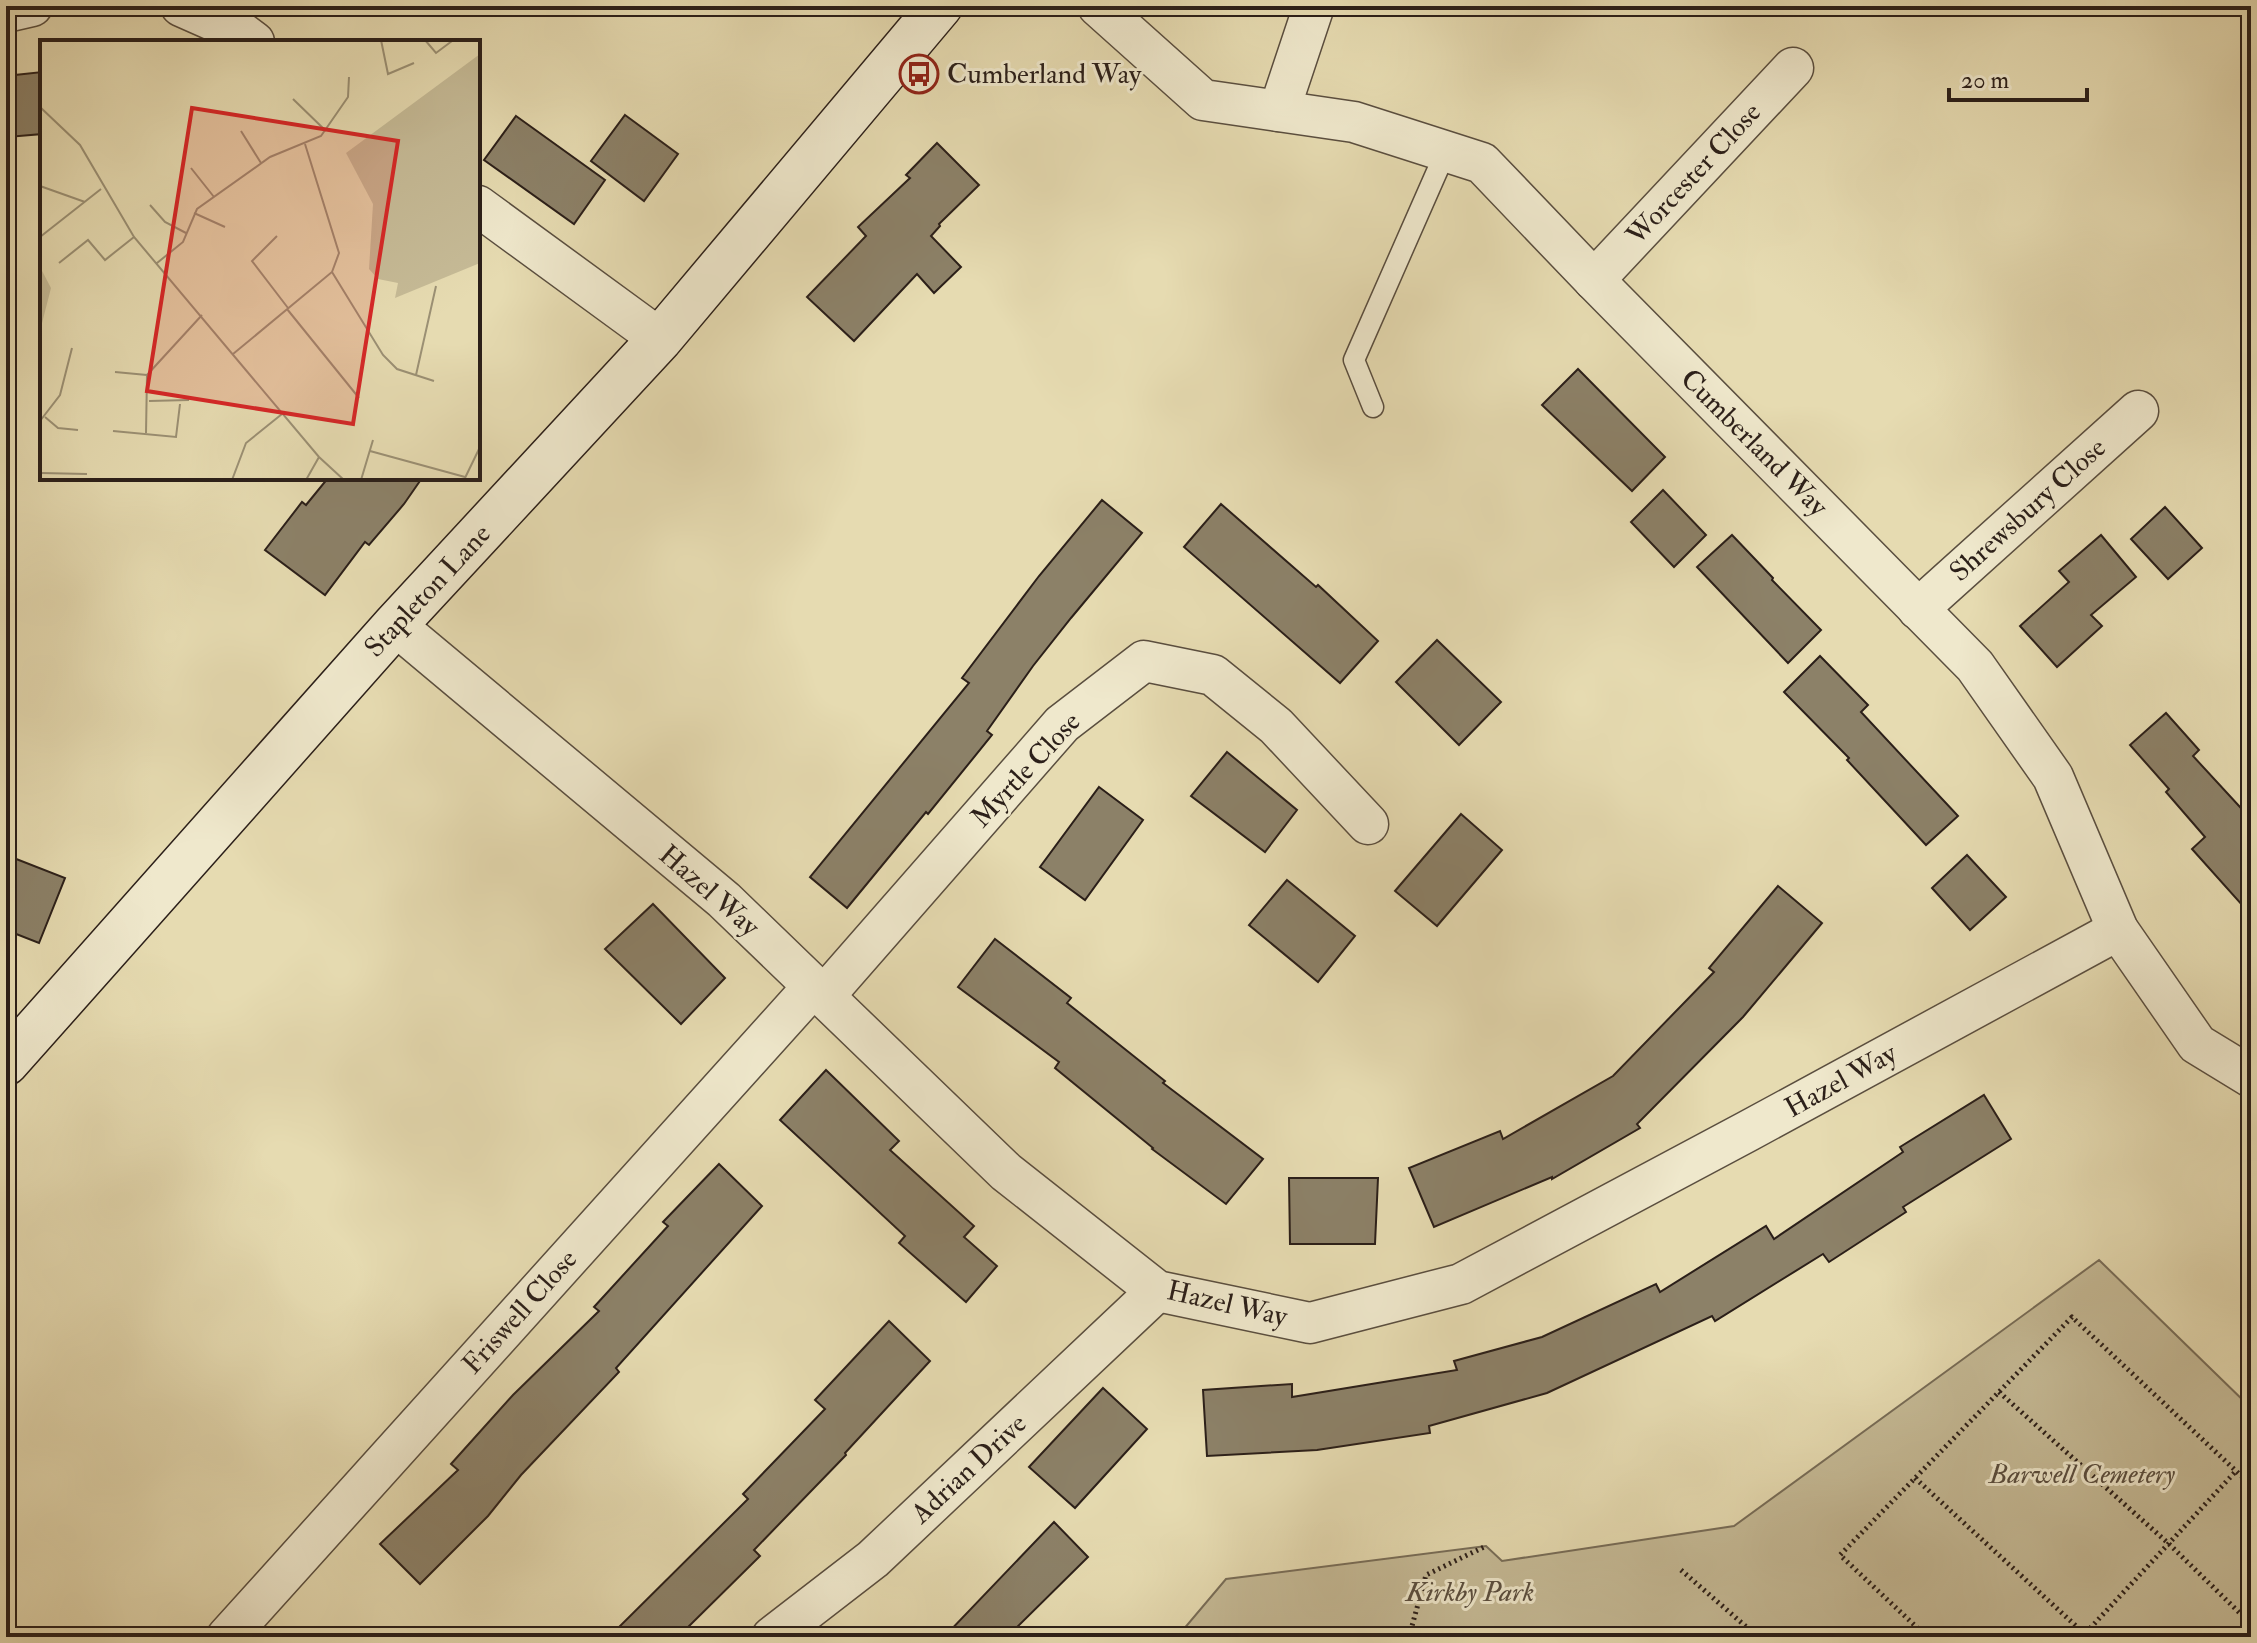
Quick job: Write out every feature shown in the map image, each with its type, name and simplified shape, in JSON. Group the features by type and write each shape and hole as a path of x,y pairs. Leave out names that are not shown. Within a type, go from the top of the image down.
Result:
{"street":[{"path":"6,12 32,6"},
{"path":"181,6 251,40"},
{"name":"Stapleton Lane","path":"6,1063 395,625 660,339 940,6"},
{"name":"Cumberland Way","path":"1098,6 1203,100 1354,122 1482,163 1975,666 2053,777 2118,930 2197,1044 2250,1076"},
{"path":"1279,111 1314,6"},
{"name":"Worcester Close","path":"1594,280 1793,68"},
{"path":"480,207 660,339"},
{"name":"Shrewsbury Close","path":"1918,609 2138,411"},
{"name":"Hazel Way","path":"395,625 724,900 1006,1172 1157,1291 1310,1323 1461,1284 2118,930"},
{"name":"Myrtle Close","path":"819,992 1062,724 1144,661 1213,675 1276,726 1368,824"},
{"name":"Friswell Close","path":"227,1637 819,992"},
{"name":"Adrian Drive","path":"772,1637 873,1559 1157,1291"}],"lane":[{"path":"1373,407 1354,360 1446,151"}],"path":[{"path":"1927,1637 1840,1555 2072,1317 2251,1485"},
{"path":"1999,1392 2169,1544 2251,1624"},
{"path":"1915,1478 2085,1636 2236,1471"},
{"path":"1409,1637 1426,1575 1486,1546"},
{"path":"1681,1570 1758,1637"}],"green space":[{"name":"Barwell Cemetery","path":"2099,1260 2251,1408 2251,1637 1177,1637 1226,1579 1486,1546 1502,1561 1734,1526"}],"building":[{"path":"40,72 40,134 8,137 6,76"},
{"path":"625,115 678,154 644,201 591,161"},
{"path":"516,116 605,180 574,224 484,160"},
{"path":"937,143 979,185 931,236 961,267 934,293 917,274 854,341 807,297 866,236 858,227 910,178 906,175"},
{"path":"1578,369 1665,457 1632,491 1542,405"},
{"path":"326,480 421,480 369,545 365,542 325,595 265,550 302,502 306,505"},
{"path":"1663,490 1706,535 1674,567 1631,522"},
{"path":"1102,500 1142,533 1033,666 987,731 992,735 847,908 810,877 969,683 962,678 1039,576"},
{"path":"1221,504 1316,587 1318,585 1378,641 1340,683 1184,547"},
{"path":"2165,507 2202,548 2168,579 2131,539"},
{"path":"1732,535 1821,630 1788,663 1697,567"},
{"path":"2101,535 2136,577 2091,615 2102,626 2057,667 2020,626 2069,582 2059,571"},
{"path":"1437,640 1501,702 1459,745 1396,682"},
{"path":"1820,656 1868,705 1861,712 1958,816 1926,845 1847,760 1849,758 1784,692"},
{"path":"2166,713 2199,750 2193,756 2251,819 2251,915 2192,849 2205,837 2166,792 2169,789 2130,745"},
{"path":"1227,752 1297,810 1265,852 1191,796"},
{"path":"1099,787 1143,820 1085,900 1040,867"},
{"path":"1461,814 1502,850 1437,926 1395,891"},
{"path":"6,855 65,878 39,943 6,930"},
{"path":"1967,855 2006,897 1970,930 1932,888"},
{"path":"1287,880 1355,936 1318,982 1249,925"},
{"path":"1778,886 1822,923 1743,1017 1637,1124 1640,1128 1552,1179 1434,1227 1409,1168 1500,1131 1503,1139 1613,1076 1714,972 1709,968"},
{"path":"653,904 725,978 681,1024 605,949"},
{"path":"995,939 1071,998 1067,1003 1165,1081 1163,1083 1263,1159 1226,1204 1152,1149 1055,1068 1059,1062 958,987"},
{"path":"826,1070 899,1141 890,1150 974,1226 964,1237 997,1266 966,1302 899,1243 905,1236 780,1120"},
{"path":"1984,1095 2011,1139 1903,1207 1906,1212 1829,1262 1823,1254 1715,1321 1712,1316 1547,1393 1429,1426 1430,1433 1317,1450 1207,1456 1203,1390 1292,1384 1292,1397 1457,1370 1454,1361 1542,1337 1656,1284 1660,1292 1766,1226 1774,1239 1903,1152 1900,1147"},
{"path":"719,1164 762,1206 616,1368 619,1372 521,1475 488,1516 420,1584 380,1544 458,1470 451,1464 513,1395 599,1311 594,1307 668,1226 663,1222"},
{"path":"1289,1178 1378,1178 1375,1244 1290,1244"},
{"path":"889,1321 930,1361 846,1455 754,1550 760,1556 678,1637 609,1637 748,1499 743,1494 825,1409 815,1400"},
{"path":"1103,1388 1147,1429 1075,1508 1029,1467"},
{"path":"1054,1522 1088,1557 1007,1637 944,1637"}],"place":[{"name":"Cumberland Way","path":"919,74"}],"park label":[{"name":"Kirkby Park","path":"1470,1592"}]}
